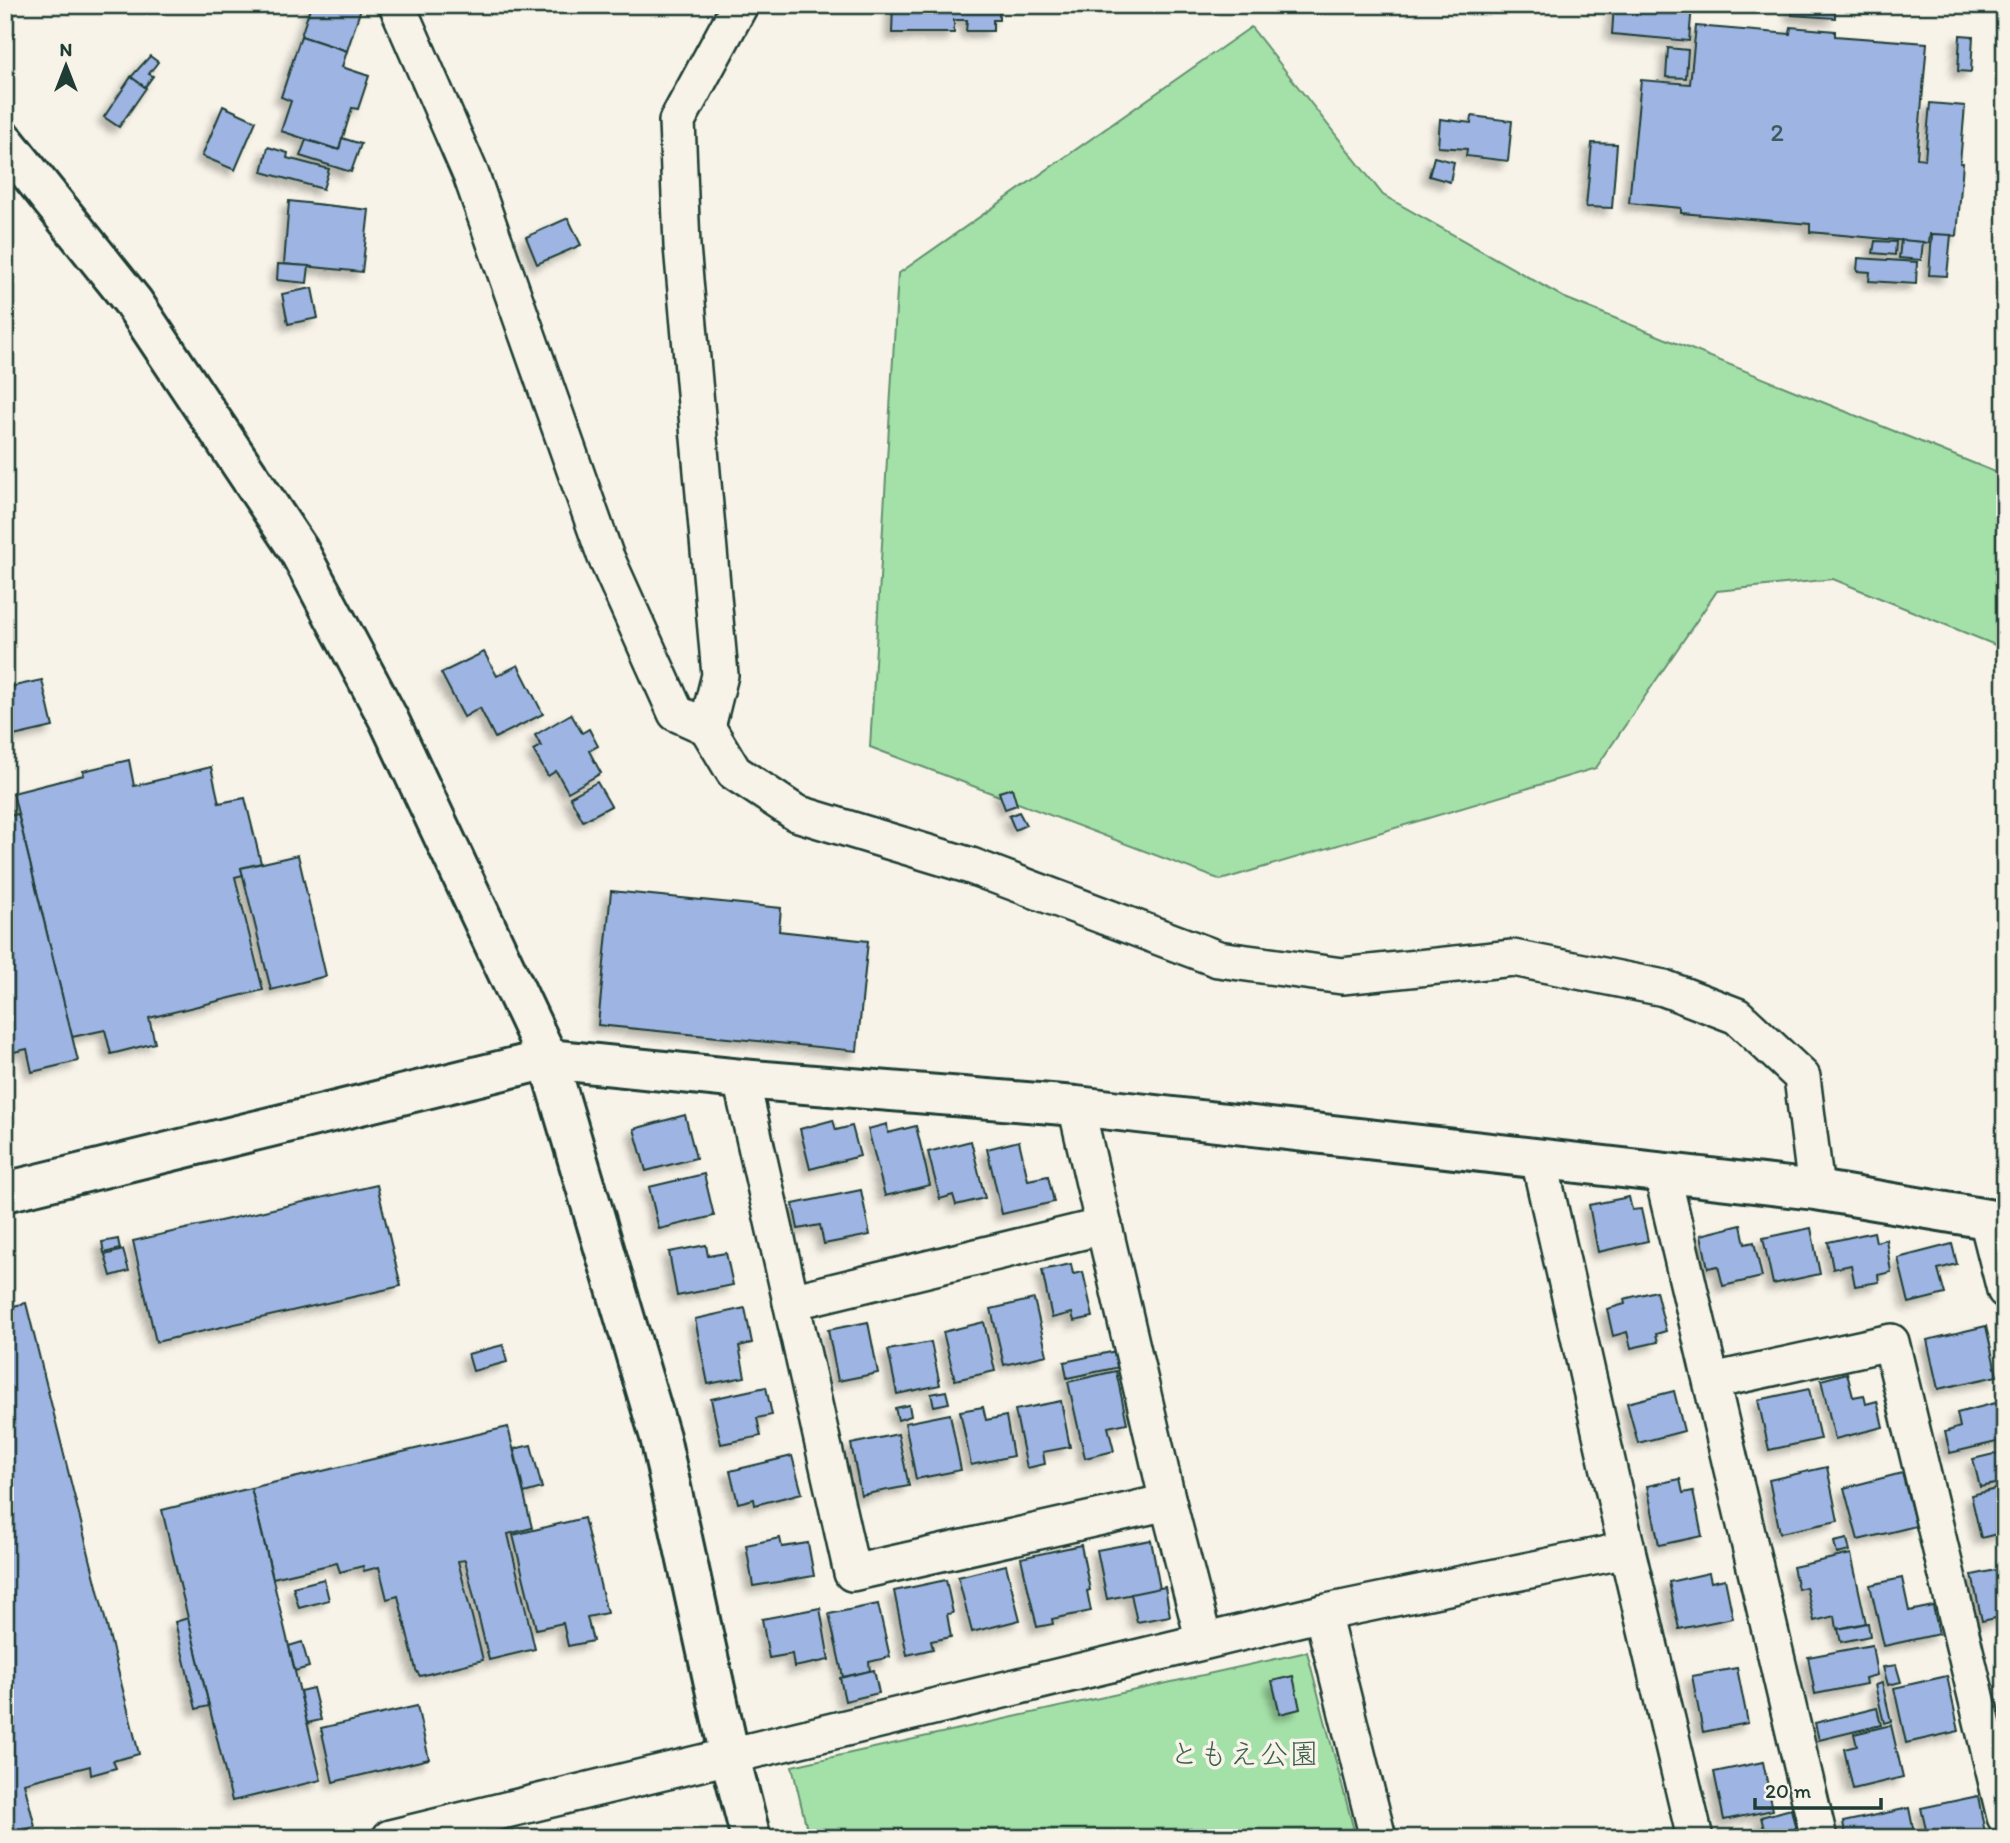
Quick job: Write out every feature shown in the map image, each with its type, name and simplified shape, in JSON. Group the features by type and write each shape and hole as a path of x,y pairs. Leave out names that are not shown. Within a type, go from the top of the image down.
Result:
{"street":[{"path":"397,5 471,175 605,555 676,713 707,727 734,772 796,813 971,866 1218,959 1342,976 1513,958 1664,988 1737,1016 1802,1077 1816,1190"},
{"path":"707,727 720,676 682,246 677,121 740,5"},
{"path":"5,142 133,302 299,551 388,718 548,1059 660,1437 730,1757 751,1838"},
{"path":"5,1192 548,1059 741,1079 1076,1106 1816,1190 1996,1220 2005,1290"},
{"path":"741,1079 852,1573 1168,1502"},
{"path":"1076,1106 1168,1502 1204,1641"},
{"path":"1539,1160 1695,1838"},
{"path":"1662,1173 1819,1838"},
{"path":"791,1302 1104,1226"},
{"path":"1712,1381 1891,1342 2005,1817"},
{"path":"390,1838 1322,1613 1627,1550"},
{"path":"1322,1613 1378,1838"}],"green space":[{"path":"1251,27 1383,195 1565,298 2005,476 2005,649 1833,579 1717,591 1596,768 1221,880 870,747 898,274"},
{"name":"ともえ公園","path":"1307,1652 1356,1838 809,1838 792,1766"}],"building":[{"path":"311,5 362,5 347,51 301,36"},
{"path":"893,5 999,5 999,20 993,20 993,31 966,31 967,20 954,20 954,33 892,33"},
{"path":"1614,5 1692,5 1689,41 1612,34"},
{"path":"1793,5 1835,5 1835,18 1792,15"},
{"path":"1696,26 1790,34 1791,27 1835,31 1835,36 1927,43 1917,158 1925,159 1930,103 1965,106 1957,236 1930,234 1929,243 1810,232 1810,224 1681,213 1681,208 1629,203 1641,80 1690,84"},
{"path":"1960,35 1973,36 1971,72 1958,71"},
{"path":"301,36 347,51 342,67 369,76 358,109 352,108 339,150 281,131 291,101 281,97"},
{"path":"1668,48 1688,50 1686,78 1666,77"},
{"path":"150,56 158,62 149,74 153,76 145,87 131,77"},
{"path":"131,77 146,88 119,127 104,117"},
{"path":"223,106 256,121 235,170 202,156"},
{"path":"1472,116 1512,121 1508,161 1466,156 1467,149 1438,147 1440,119 1471,123"},
{"path":"342,138 361,144 351,172 300,156 306,140 339,150"},
{"path":"1592,143 1617,144 1612,208 1586,207"},
{"path":"268,147 288,153 287,158 329,169 323,189 262,172"},
{"path":"1434,157 1454,162 1450,182 1429,176"},
{"path":"289,201 369,210 362,272 284,264"},
{"path":"568,218 581,245 537,264 526,237"},
{"path":"1932,234 1951,235 1947,276 1929,275"},
{"path":"1901,240 1923,242 1921,260 1899,258"},
{"path":"1875,241 1896,242 1895,255 1873,253"},
{"path":"1858,258 1917,262 1916,284 1869,281 1870,272 1857,271"},
{"path":"278,264 309,266 307,283 277,280"},
{"path":"312,288 318,318 288,324 282,294"},
{"path":"484,652 497,676 518,665 543,714 495,738 480,708 464,717 441,673"},
{"path":"42,680 53,727 5,738 5,688"},
{"path":"571,714 582,733 589,729 598,746 589,751 601,773 568,792 556,771 548,776 533,750 541,746 535,735"},
{"path":"129,760 134,786 211,767 219,803 245,798 261,863 241,868 243,875 235,877 263,990 149,1018 155,1043 111,1054 105,1030 72,1037 13,793 84,775 83,771"},
{"path":"597,782 611,806 583,821 570,797"},
{"path":"1012,788 1017,805 1005,809 999,792"},
{"path":"1019,812 1026,825 1015,830 1009,816"},
{"path":"18,814 78,1061 32,1072 27,1049 5,1054 5,817"},
{"path":"298,855 326,976 271,990 241,868"},
{"path":"611,891 781,908 779,931 868,941 857,1051 598,1025"},
{"path":"685,1115 696,1158 646,1171 634,1129"},
{"path":"833,1120 836,1130 852,1126 860,1156 810,1169 800,1129"},
{"path":"887,1124 888,1133 916,1126 930,1185 885,1196 868,1129"},
{"path":"971,1141 985,1198 956,1205 953,1195 940,1199 928,1152"},
{"path":"1019,1141 1028,1180 1048,1176 1054,1202 1002,1214 987,1149"},
{"path":"704,1174 714,1216 659,1229 649,1187"},
{"path":"377,1185 401,1286 156,1342 133,1241"},
{"path":"861,1190 870,1235 824,1244 820,1225 798,1229 793,1204"},
{"path":"1629,1197 1632,1210 1641,1209 1648,1241 1598,1252 1589,1205"},
{"path":"1741,1225 1745,1244 1754,1242 1762,1277 1723,1286 1718,1266 1708,1268 1701,1235"},
{"path":"1811,1228 1820,1274 1773,1284 1763,1238"},
{"path":"1874,1232 1876,1242 1886,1239 1891,1272 1878,1275 1879,1282 1855,1286 1851,1265 1833,1269 1828,1242"},
{"path":"118,1239 120,1249 104,1253 102,1242"},
{"path":"1952,1244 1957,1264 1938,1269 1945,1294 1909,1303 1898,1258"},
{"path":"706,1245 708,1256 726,1253 733,1285 677,1296 669,1252"},
{"path":"123,1250 129,1271 111,1276 105,1255"},
{"path":"1071,1264 1073,1274 1083,1272 1093,1317 1074,1321 1072,1313 1052,1318 1042,1270"},
{"path":"1656,1291 1666,1331 1656,1334 1658,1342 1631,1348 1627,1332 1613,1336 1607,1309 1625,1304 1624,1299"},
{"path":"1034,1299 1047,1355 1004,1365 991,1309"},
{"path":"26,1303 139,1754 113,1761 116,1768 91,1775 90,1766 24,1783 35,1827 5,1834 5,1308"},
{"path":"745,1308 752,1343 739,1346 745,1377 708,1384 695,1319"},
{"path":"868,1322 878,1373 838,1381 828,1330"},
{"path":"984,1322 995,1371 955,1380 943,1332"},
{"path":"1986,1326 1997,1376 1938,1389 1927,1340"},
{"path":"931,1342 940,1385 897,1394 888,1350"},
{"path":"503,1345 507,1362 473,1371 468,1354"},
{"path":"1116,1351 1120,1367 1067,1378 1064,1362"},
{"path":"1116,1371 1127,1423 1108,1427 1114,1451 1085,1458 1068,1382"},
{"path":"1847,1373 1853,1397 1864,1395 1866,1404 1877,1401 1883,1427 1835,1439 1821,1380"},
{"path":"766,1387 772,1415 757,1418 761,1436 721,1444 711,1399"},
{"path":"1809,1389 1820,1439 1769,1450 1758,1400"},
{"path":"946,1391 949,1403 934,1406 931,1394"},
{"path":"1674,1391 1684,1431 1638,1443 1627,1403"},
{"path":"1061,1401 1070,1447 1043,1452 1045,1464 1027,1468 1015,1410"},
{"path":"2003,1401 2005,1440 1950,1453 1945,1432 1960,1427 1957,1413"},
{"path":"909,1405 911,1416 898,1420 895,1408"},
{"path":"983,1407 986,1420 1006,1416 1013,1456 971,1465 960,1411"},
{"path":"950,1414 961,1470 916,1479 905,1423"},
{"path":"508,1427 532,1528 508,1534 535,1649 489,1660 465,1560 458,1561 483,1660 420,1676 416,1670 398,1596 387,1599 379,1567 364,1571 363,1566 340,1572 337,1563 273,1578 251,1488"},
{"path":"898,1434 909,1486 861,1495 851,1444"},
{"path":"531,1445 542,1488 524,1493 514,1449"},
{"path":"2002,1452 2005,1482 1980,1487 1973,1459"},
{"path":"792,1456 802,1493 755,1505 754,1499 738,1503 730,1471"},
{"path":"1827,1467 1838,1521 1780,1533 1769,1480"},
{"path":"1902,1473 1916,1526 1858,1540 1844,1488"},
{"path":"1680,1479 1683,1493 1693,1491 1702,1536 1659,1545 1647,1486"},
{"path":"2005,1487 2005,1532 1981,1538 1971,1495"},
{"path":"251,1488 321,1780 232,1801 162,1510"},
{"path":"584,1518 607,1613 587,1617 593,1641 568,1646 563,1623 536,1629 513,1535"},
{"path":"780,1538 782,1547 808,1543 814,1576 753,1586 746,1545"},
{"path":"1847,1539 1850,1551 1837,1554 1834,1542"},
{"path":"1151,1540 1160,1589 1107,1599 1097,1550"},
{"path":"1081,1545 1090,1590 1087,1591 1091,1611 1052,1619 1053,1624 1037,1627 1021,1558"},
{"path":"1851,1554 1866,1623 1837,1629 1835,1616 1814,1621 1806,1587 1798,1589 1793,1567"},
{"path":"1006,1565 1020,1620 972,1632 958,1577"},
{"path":"2005,1568 2005,1616 1982,1621 1972,1575"},
{"path":"1709,1573 1711,1582 1725,1579 1733,1618 1679,1629 1669,1582"},
{"path":"1902,1578 1909,1611 1933,1606 1939,1634 1884,1646 1870,1585"},
{"path":"324,1579 329,1600 299,1608 293,1587"},
{"path":"946,1580 953,1613 947,1614 951,1637 931,1641 933,1649 907,1655 894,1591"},
{"path":"1165,1587 1170,1616 1137,1622 1131,1594"},
{"path":"878,1604 890,1657 869,1662 870,1671 843,1677 829,1614"},
{"path":"820,1608 829,1660 794,1667 792,1654 769,1658 762,1619"},
{"path":"188,1618 209,1706 196,1709 175,1622"},
{"path":"1868,1623 1870,1636 1841,1642 1838,1629"},
{"path":"302,1642 309,1667 295,1671 289,1646"},
{"path":"1872,1645 1877,1675 1865,1678 1866,1684 1815,1694 1808,1657"},
{"path":"1896,1665 1901,1682 1888,1685 1883,1667"},
{"path":"1737,1668 1748,1723 1703,1732 1692,1676"},
{"path":"874,1670 879,1693 845,1701 840,1678"},
{"path":"1293,1676 1300,1709 1280,1714 1272,1681"},
{"path":"1947,1676 1959,1731 1906,1743 1894,1688"},
{"path":"1882,1683 1891,1721 1884,1723 1875,1685"},
{"path":"313,1688 321,1720 307,1723 300,1691"},
{"path":"417,1706 429,1759 333,1782 321,1728"},
{"path":"1877,1708 1881,1725 1819,1740 1815,1723"},
{"path":"1891,1725 1903,1777 1853,1789 1844,1749 1857,1746 1854,1734"},
{"path":"1763,1762 1773,1810 1724,1820 1714,1772"},
{"path":"1978,1796 1986,1838 1928,1838 1921,1808"},
{"path":"1909,1808 1915,1838 1846,1838 1843,1822"},
{"path":"1791,1809 1798,1838 1746,1838 1765,1833 1761,1817"}]}
